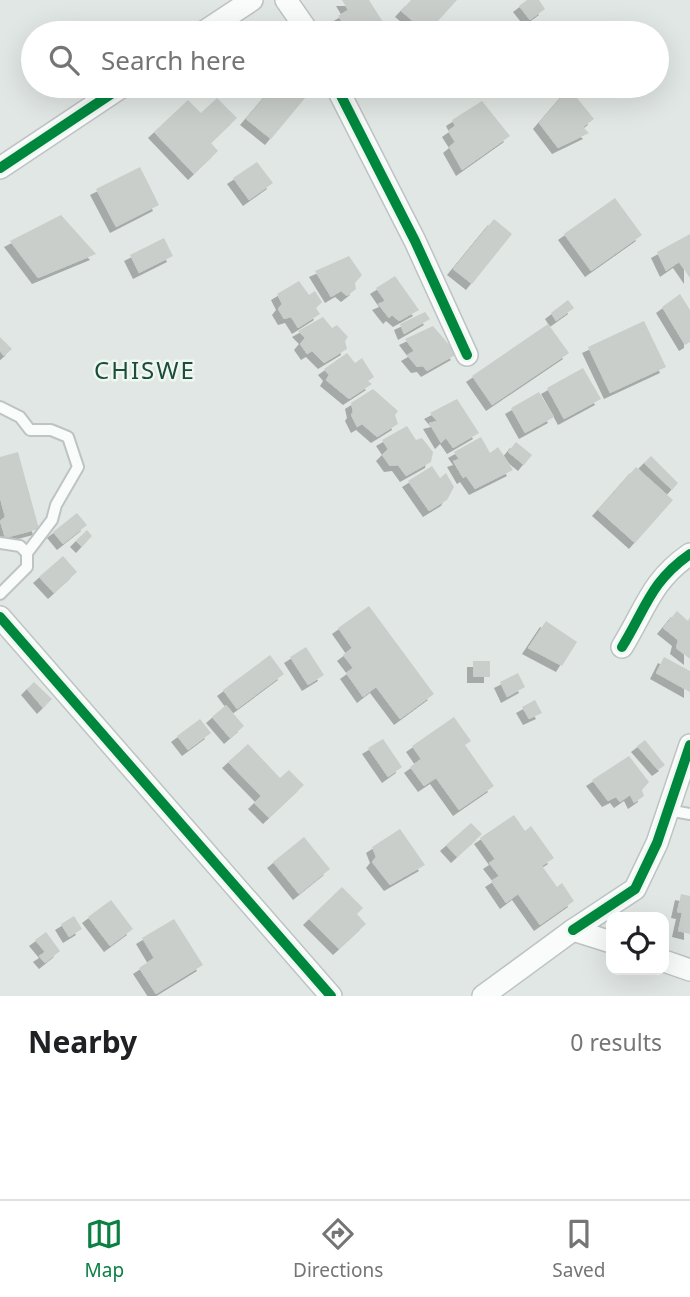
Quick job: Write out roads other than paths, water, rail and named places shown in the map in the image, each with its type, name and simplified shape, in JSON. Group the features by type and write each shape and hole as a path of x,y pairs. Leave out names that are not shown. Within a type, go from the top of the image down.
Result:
{"street":[{"path":"220,21 252,0"},
{"path":"286,0 301,21"},
{"path":"3,160 104,98"},
{"path":"342,98 415,240 467,355"},
{"path":"622,646 660,579 690,554"},
{"path":"0,617 331,996"},
{"path":"483,996 573,930 635,889 657,843 690,745"},
{"path":"573,930 606,940"},
{"path":"669,963 690,970"}],"lane":[{"path":"0,407 20,417 30,430 51,430 68,437 78,467 56,505 52,520 27,553 27,567 0,594"},
{"path":"0,543 20,546 27,553"},
{"path":"668,810 690,814"}],"district":[{"name":"CHISWE","path":"145,369"}]}
